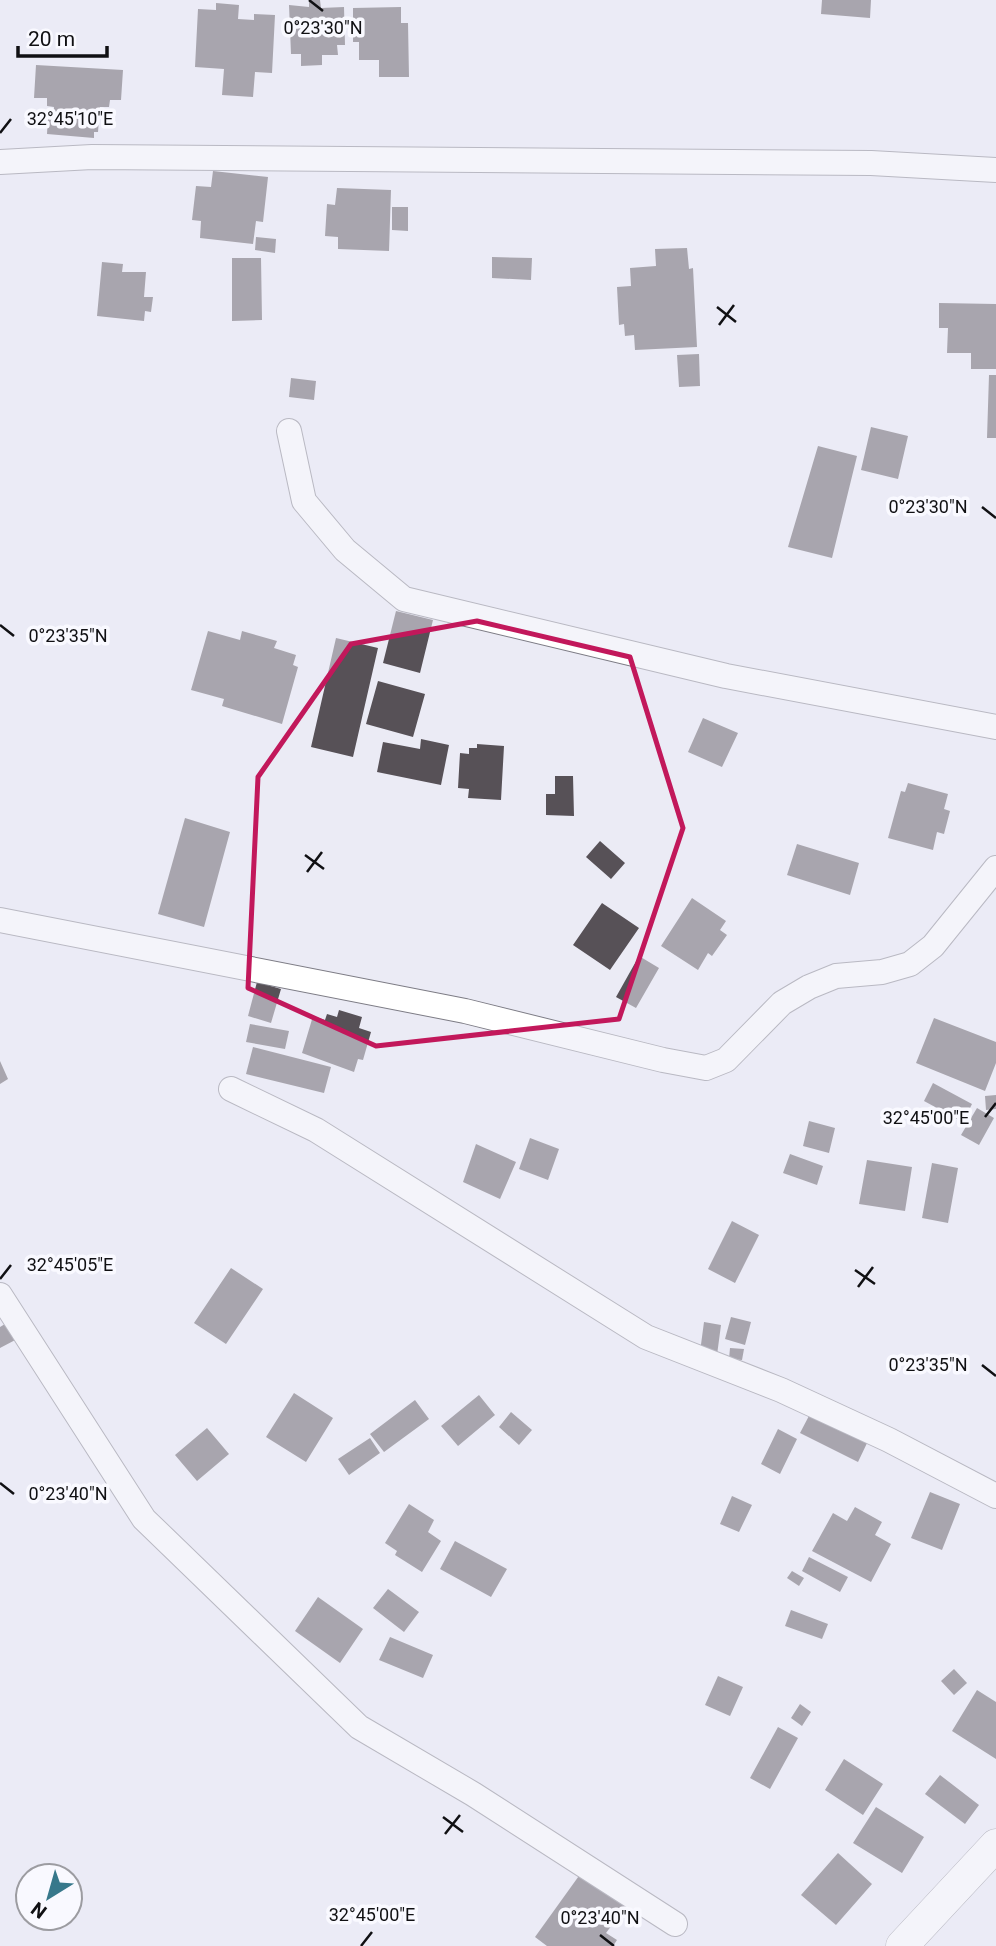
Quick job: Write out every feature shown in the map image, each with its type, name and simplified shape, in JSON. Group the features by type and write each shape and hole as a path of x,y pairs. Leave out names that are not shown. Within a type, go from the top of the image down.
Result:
{"street":[{"path":"0,162 106,158 871,163 996,170"},
{"path":"289,432 304,501 345,550 404,599 726,676 996,727"},
{"path":"0,920 465,1011 663,1060 706,1068 726,1060 782,1003 809,986 836,976 882,972 910,964 933,946 996,868"},
{"path":"231,1089 316,1130 646,1337 780,1390 889,1440 996,1496"},
{"path":"0,1295 144,1518 359,1727 473,1794 675,1924"},
{"path":"902,1946 996,1845"}],"highlighted area":[{"path":"477,621 630,657 683,828 619,1019 376,1046 248,988 258,777 351,644"}],"building":[{"path":"309,0 320,0 321,8 344,7 345,45 337,45 338,55 322,55 322,65 301,66 301,54 291,54 289,5 309,7"},
{"path":"822,0 871,0 870,18 821,14"},
{"path":"216,3 239,5 238,19 254,20 254,14 275,15 272,73 255,72 253,97 222,95 224,69 195,67 198,9 216,10"},
{"path":"401,7 401,23 408,23 409,77 379,77 379,60 359,60 359,42 353,42 353,8"},
{"path":"36,65 123,70 121,100 110,100 109,107 100,107 98,132 94,132 94,138 47,134 48,116 53,116 54,107 47,106 47,98 34,98"},
{"path":"213,171 268,177 263,222 256,221 253,244 200,238 201,221 192,220 196,186 211,187"},
{"path":"337,188 391,190 389,251 338,249 338,237 325,236 327,204 335,205"},
{"path":"392,207 408,207 408,231 392,230"},
{"path":"256,237 276,239 275,253 255,250"},
{"path":"687,248 689,269 693,268 697,347 635,350 634,335 625,336 624,324 619,325 617,287 631,286 630,268 656,266 655,249"},
{"path":"492,257 532,258 531,280 492,278"},
{"path":"232,258 261,258 262,320 232,321"},
{"path":"102,262 123,264 122,272 146,272 144,297 153,297 151,312 145,311 144,321 97,316"},
{"path":"939,303 996,304 996,369 971,369 971,353 947,353 948,328 939,328"},
{"path":"699,354 700,386 679,387 677,355"},
{"path":"989,375 996,375 996,438 987,438"},
{"path":"291,378 316,381 314,400 289,397"},
{"path":"871,427 908,436 898,479 861,470"},
{"path":"818,446 857,456 832,558 788,547"},
{"path":"396,611 433,620 420,673 383,663"},
{"path":"208,631 240,640 242,631 277,641 274,648 296,655 293,665 298,667 282,724 222,706 224,699 191,690"},
{"path":"336,638 378,648 353,757 311,747"},
{"path":"378,681 425,694 413,737 366,724"},
{"path":"703,718 738,733 722,767 688,752"},
{"path":"421,739 449,745 441,785 377,772 383,742 420,749"},
{"path":"477,744 504,746 501,800 468,798 469,789 458,788 460,753 469,754 469,748 477,748"},
{"path":"555,776 573,776 574,816 546,815 546,794 555,794"},
{"path":"908,783 948,794 944,809 950,811 944,834 937,832 933,850 888,838 901,791 905,792"},
{"path":"185,818 230,832 204,927 158,914"},
{"path":"600,841 625,863 611,879 586,857"},
{"path":"797,844 859,863 850,895 787,875"},
{"path":"692,898 726,921 720,930 727,935 712,956 708,953 698,970 661,946"},
{"path":"602,903 639,928 610,970 573,945"},
{"path":"639,956 659,968 636,1008 616,997"},
{"path":"257,982 281,989 271,1023 248,1016"},
{"path":"339,1010 362,1017 359,1028 371,1032 363,1060 358,1059 354,1072 302,1053 313,1016 325,1020 327,1014 337,1017"},
{"path":"934,1018 996,1042 996,1063 985,1091 916,1063"},
{"path":"250,1024 289,1031 285,1049 246,1042"},
{"path":"253,1047 331,1067 324,1093 246,1074"},
{"path":"0,1061 8,1079 0,1084"},
{"path":"933,1083 972,1104 963,1122 924,1101"},
{"path":"996,1095 996,1109 986,1110 985,1096"},
{"path":"977,1108 994,1118 979,1145 961,1135"},
{"path":"809,1121 835,1128 829,1153 803,1146"},
{"path":"530,1138 559,1149 548,1180 519,1169"},
{"path":"476,1144 516,1162 500,1199 463,1182"},
{"path":"790,1154 823,1166 817,1185 783,1173"},
{"path":"867,1160 912,1167 905,1211 859,1204"},
{"path":"932,1163 958,1168 948,1223 922,1218"},
{"path":"732,1221 759,1235 735,1283 708,1269"},
{"path":"231,1268 263,1289 226,1344 194,1323"},
{"path":"731,1317 751,1322 745,1345 725,1339"},
{"path":"10,1321 19,1338 0,1348 0,1327"},
{"path":"704,1322 721,1325 717,1355 700,1352"},
{"path":"730,1348 744,1349 742,1360 729,1359"},
{"path":"294,1393 333,1418 306,1462 266,1437"},
{"path":"479,1395 495,1415 458,1446 441,1426"},
{"path":"415,1400 429,1419 384,1452 370,1434"},
{"path":"511,1412 532,1430 519,1445 499,1427"},
{"path":"811,1412 868,1441 858,1462 800,1433"},
{"path":"207,1428 229,1454 197,1481 175,1455"},
{"path":"778,1429 797,1439 780,1474 761,1464"},
{"path":"370,1438 380,1453 349,1475 338,1459"},
{"path":"930,1492 960,1504 942,1550 911,1538"},
{"path":"732,1496 752,1505 739,1532 720,1524"},
{"path":"409,1504 434,1520 428,1532 441,1541 422,1572 395,1555 397,1551 385,1543"},
{"path":"855,1507 882,1522 875,1535 891,1544 871,1582 812,1551 833,1513 847,1521"},
{"path":"455,1541 507,1569 491,1597 440,1569"},
{"path":"809,1557 848,1577 840,1592 802,1571"},
{"path":"792,1571 804,1578 799,1586 787,1578"},
{"path":"388,1589 419,1612 404,1632 373,1608"},
{"path":"318,1597 363,1629 340,1663 295,1631"},
{"path":"791,1610 828,1624 822,1639 785,1626"},
{"path":"390,1637 433,1655 423,1678 379,1660"},
{"path":"954,1669 967,1683 954,1695 941,1681"},
{"path":"718,1676 743,1687 730,1716 705,1705"},
{"path":"977,1690 996,1702 996,1759 952,1731"},
{"path":"800,1704 811,1712 802,1726 791,1718"},
{"path":"778,1727 798,1738 770,1789 750,1778"},
{"path":"844,1759 883,1784 863,1815 825,1790"},
{"path":"940,1775 979,1805 965,1824 925,1794"},
{"path":"876,1807 924,1837 902,1873 853,1843"},
{"path":"838,1853 872,1884 836,1925 801,1895"},
{"path":"581,1873 626,1906 606,1933 617,1940 613,1946 547,1946 535,1937"}]}
